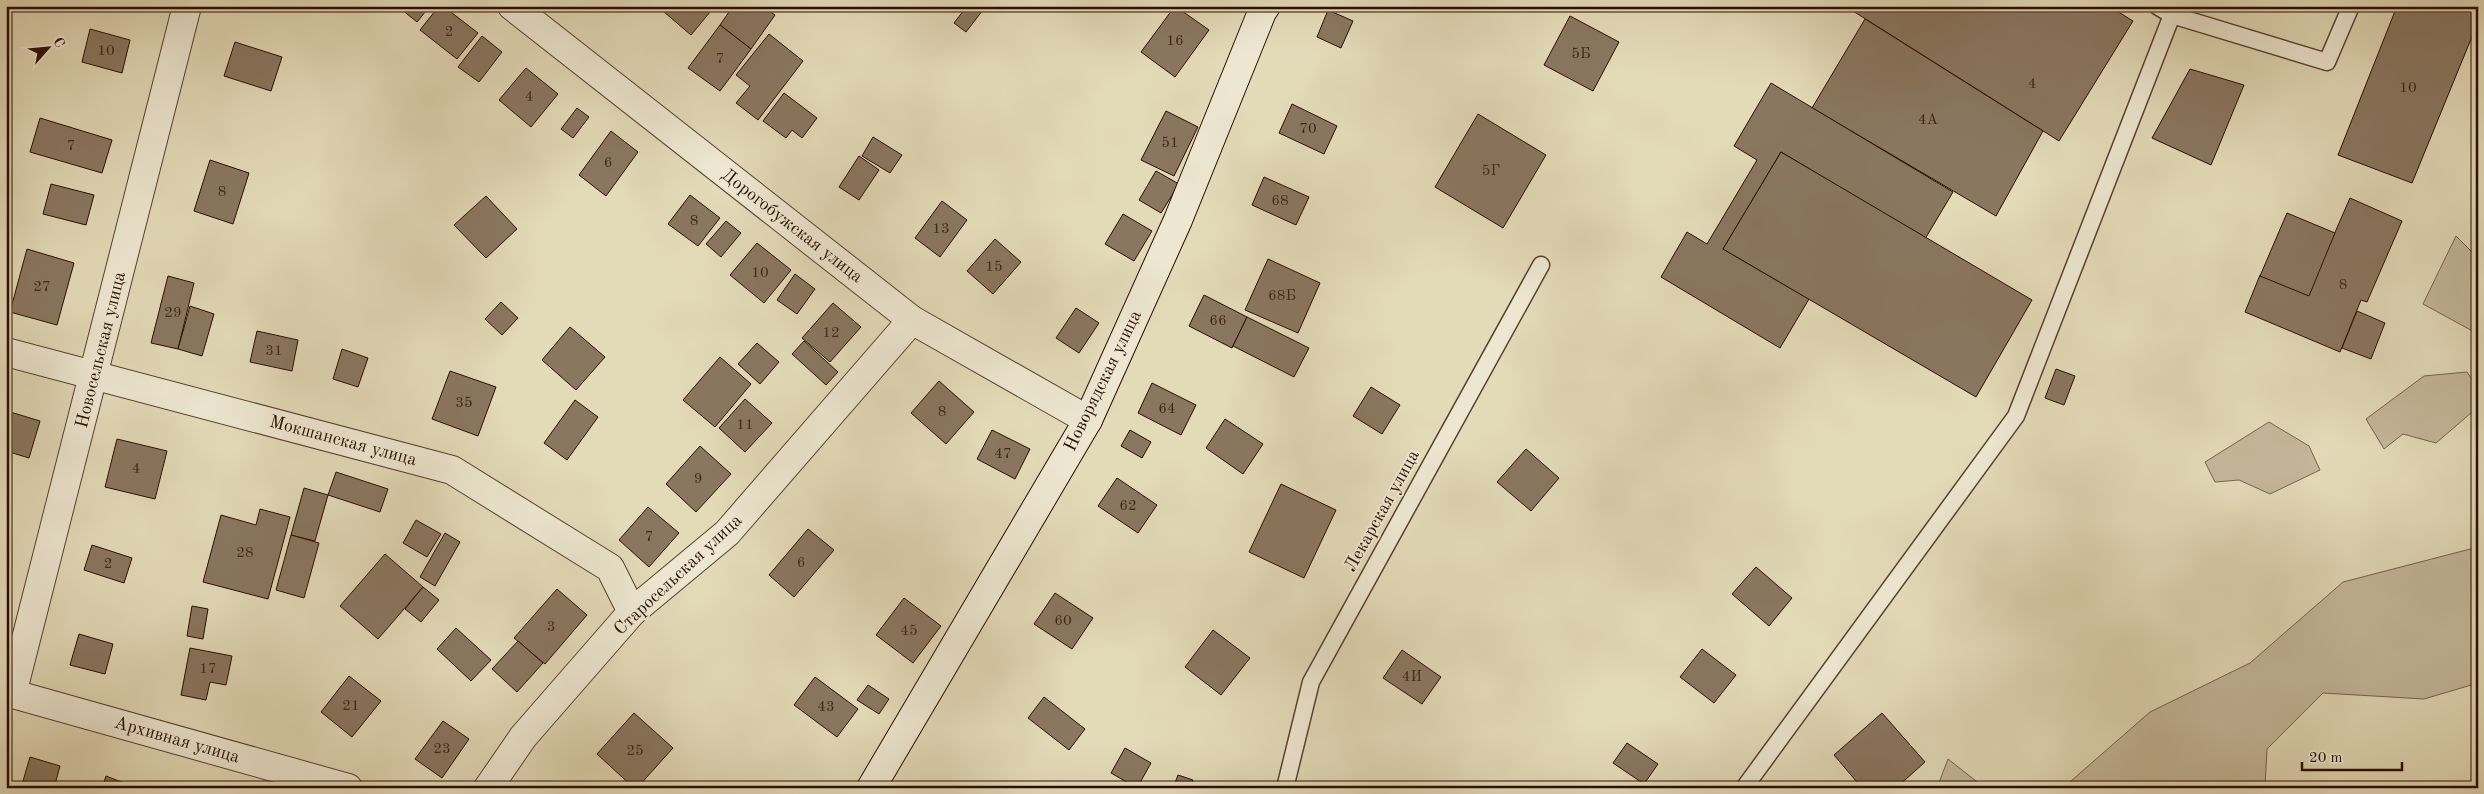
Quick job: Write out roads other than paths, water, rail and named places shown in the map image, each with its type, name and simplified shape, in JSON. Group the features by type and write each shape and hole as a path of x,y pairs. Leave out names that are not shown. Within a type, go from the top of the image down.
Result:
{"street":[{"name":"Дорогобужская улица","path":"512,6 912,320 1088,420"},
{"name":"Новосельская улица","path":"9,693 95,374 183,8"},
{"name":"Новорядская улица","path":"871,788 1088,420 1178,220 1262,8"},
{"name":"Старосельская улица","path":"488,788 524,737 632,612 727,533 912,320"},
{"name":"Мокшанская улица","path":"6,352 452,470 610,568 632,612"},
{"name":"Архивная улица","path":"9,693 348,788"}],"lane":[{"path":"2157,6 2172,15 2327,62 2351,6"},
{"path":"1744,788 2016,416 2172,15"},
{"name":"Лекарская улица","path":"1285,788 1311,682 1541,265"}]}
